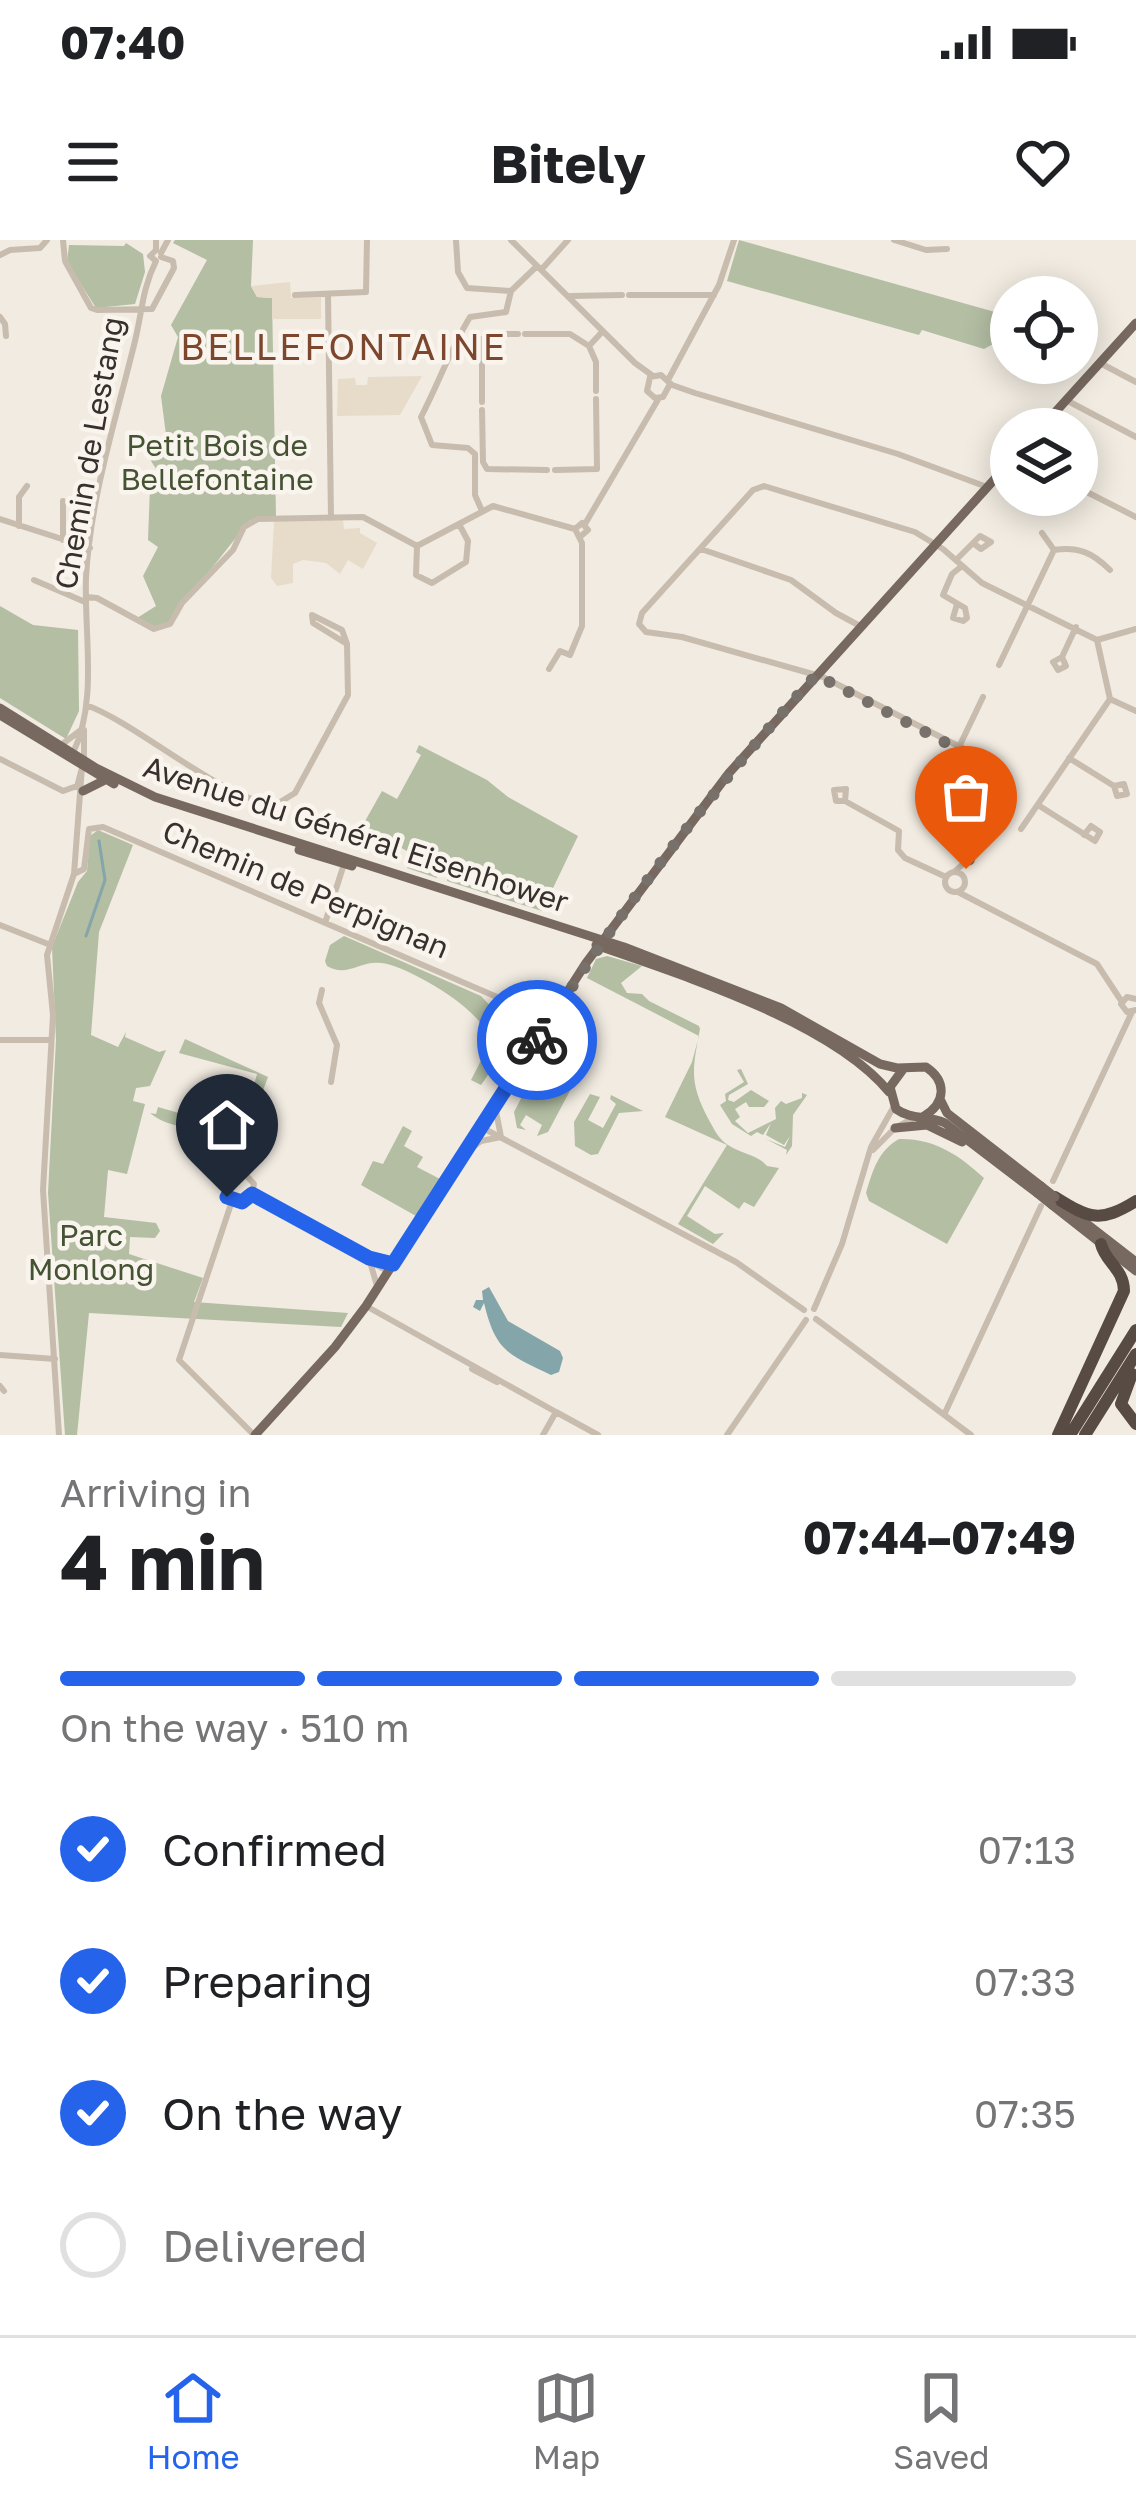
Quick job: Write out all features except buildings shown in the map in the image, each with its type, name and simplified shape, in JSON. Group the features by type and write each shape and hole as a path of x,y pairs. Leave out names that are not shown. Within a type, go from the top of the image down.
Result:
{"highway":[{"path":"1049,1203 1097,1217 1114,1214 1136,1201"},
{"path":"1058,1435 1124,1291 1120,1270 1101,1244"},
{"path":"1070,1435 1136,1330"},
{"path":"1135,1355 1121,1404 1136,1424"},
{"path":"1085,1435 1135,1355"}],"main road":[{"path":"1059,408 1136,322"},
{"path":"254,1435 335,1347 378,1290 600,943 738,762 990,484"},
{"name":"Avenue du Général Eisenhower","path":"0,711 106,780 170,808 345,860"},
{"name":"Avenue du Général Eisenhower","path":"0,711 61,745 78,760 178,806 748,993 812,1023 880,1064 904,1068"},
{"path":"80,793 106,780"},
{"name":"Avenue du Général Eisenhower","path":"600,943 742,999 835,1049 889,1092"},
{"path":"1039,1190 945,1123 901,1112 889,1092 893,1078 904,1068 920,1065 935,1073 947,1113 1039,1190 1049,1203 1136,1271"},
{"path":"920,1117 940,1100"},
{"path":"895,1128 927,1125 988,1156"},
{"path":"1049,1203 1136,1262"}],"street":[{"path":"0,255 40,248 47,240"},
{"path":"63,240 65,261 91,308 138,310 156,305 173,274 173,262 158,255 156,240"},
{"name":"Chemin de Lestang","path":"59,1435 42,1171 51,1040 48,944 74,874 78,760 86,705 90,548 138,310 168,240"},
{"path":"295,295 366,292 367,240"},
{"path":"456,240 458,272 467,289 511,291"},
{"path":"511,240 635,363 661,382 898,454 987,487"},
{"path":"482,511 475,496 475,454 468,448 432,445 420,421 446,369 446,356 470,317 506,311 511,291 568,240"},
{"path":"645,416 649,394 680,358 714,296 734,240"},
{"path":"894,240 926,250 947,249"},
{"path":"328,295 331,518"},
{"path":"568,296 714,296"},
{"path":"0,317 6,336"},
{"path":"589,346 603,331"},
{"path":"597,470 596,362 589,346 572,335 490,334 482,339 483,462 487,470 597,470 612,478"},
{"path":"1100,363 1136,382"},
{"path":"549,669 560,651 570,655 582,626 578,532 659,398 661,382"},
{"path":"649,394 659,398"},
{"path":"1066,400 1136,436"},
{"path":"19,526 19,496 27,486"},
{"path":"958,892 998,799 985,763 816,675 641,628 642,614 753,490 764,486 904,527 935,544 982,583 1097,640 1134,630"},
{"path":"1098,498 1136,517"},
{"path":"63,501 63,540"},
{"path":"417,546 482,511 501,508 578,532"},
{"path":"0,519 90,548"},
{"path":"34,580 86,599 97,598 159,628 175,619 182,603 232,550 248,523 259,519 369,519 417,546"},
{"path":"417,546 418,577 432,583 464,566 467,542 459,524"},
{"path":"1042,533 1054,550"},
{"path":"957,604 947,599 944,590 973,543"},
{"path":"1054,550 1073,546 1110,570"},
{"path":"701,549 791,580 860,626"},
{"path":"999,665 1054,550"},
{"path":"86,705 246,796 277,804 295,793 348,695 349,662 346,644 342,630 312,615 313,623 346,644"},
{"path":"1062,657 1076,628"},
{"path":"1021,829 1110,699 1097,640"},
{"path":"795,670 807,684"},
{"path":"959,746 983,697"},
{"path":"1110,699 1136,711"},
{"path":"61,745 83,728"},
{"path":"1069,758 1114,787"},
{"path":"0,759 63,791 80,793"},
{"path":"845,801 899,831 898,850 904,857 965,881 979,900"},
{"path":"1038,805 1084,835"},
{"name":"Chemin de Perpignan","path":"74,874 84,869 89,829 103,827 497,997 541,1035"},
{"path":"325,923 345,860"},
{"path":"968,861 950,874 947,888 979,900 1090,960 1131,1003 1125,1030 1053,1181"},
{"path":"0,925 48,944"},
{"path":"322,989 320,1003 337,1045 331,1082"},
{"path":"0,1040 51,1040"},
{"path":"495,1105 501,1137"},
{"path":"728,1435 806,1320 842,1244 867,1158 893,1105"},
{"path":"867,1158 895,1128 920,1117"},
{"path":"481,1126 736,1262 809,1309 971,1435"},
{"path":"464,1154 481,1141 501,1137"},
{"path":"252,1194 251,1179 235,1173 224,1186 232,1201 178,1360 254,1435"},
{"path":"252,1194 391,1268"},
{"path":"232,1201 242,1202 252,1194"},
{"path":"944,1415 1049,1203"},
{"path":"369,1258 378,1290"},
{"path":"366,1306 598,1435"},
{"path":"806,1320 816,1319"},
{"path":"0,1357 55,1359"},
{"path":"543,1435 556,1412"}],"green space":[{"name":"Petit Bois de Bellefontaine","path":"253,240 251,286 257,297 272,298 276,517 250,520 169,622 154,627 137,618 156,606 143,576 158,547 148,540 150,487 162,478 151,461 166,435 161,396 178,337 171,325 207,260 173,243"},
{"path":"739,240 990,311 990,346 984,349 922,330 919,335 727,281"},
{"path":"126,243 143,254 145,272 135,304 96,308 67,262 69,245"},
{"path":"0,606 33,625 78,630 79,711 66,739 0,698"},
{"path":"419,745 578,836 542,911 447,881 448,874 438,871 437,878 407,868 414,855 380,836 376,843 363,839 366,833 360,830 382,791 397,799 421,755 416,752"},
{"name":"Parc Monlong","path":"98,830 133,845 99,932 91,1035 118,1047 126,1032 125,1037 159,1052 166,1050 150,1086 136,1088 133,1101 145,1104 127,1174 108,1170 104,1217 156,1223 160,1231 155,1238 130,1237 129,1254 203,1278 194,1302 348,1313 341,1327 89,1313 77,1435 65,1435 48,1193 56,1040 52,947 87,871 90,836"},
{"path":"344,936 481,996 499,1015 490,1015 499,1052 481,1085 471,1080 484,1053 486,1035 472,1013 442,990 393,966 373,963 341,970 327,966 330,945"},
{"path":"607,956 642,966 621,983 627,993 642,994 699,1026 699,1036 587,978 596,959"},
{"path":"567,1029 586,1039 589,1055 548,1132 537,1136 542,1125 526,1115 520,1125 526,1130 517,1128 514,1112 536,1070 543,1072 537,1068 545,1063 542,1058 549,1062 555,1055 551,1042"},
{"path":"185,1039 268,1077 236,1163 212,1177 203,1164 207,1158 212,1161 226,1141 150,1113 156,1114 158,1107 213,1123 220,1087 236,1091 227,1126 234,1131 244,1090 253,1088 257,1074 179,1053"},
{"path":"698,1040 695,1087 716,1132 734,1148 779,1168 754,1207 744,1202 739,1209 705,1186 687,1216 715,1234 724,1233 713,1244 678,1224 727,1145 665,1117"},
{"path":"741,1069 748,1084 728,1100 734,1102 751,1090 769,1101 764,1107 749,1107 746,1102 735,1109 740,1117 735,1121 748,1133 776,1119 775,1108 781,1101 786,1104 802,1098 802,1093 807,1095 793,1115 792,1146 786,1155 787,1150 766,1139 785,1147 790,1136 784,1145 766,1135 771,1123 763,1135 751,1136 732,1124 720,1105 726,1101 725,1094 744,1082 737,1070"},
{"path":"590,1094 600,1097 588,1120 603,1128 616,1104 611,1095 643,1111 619,1113 598,1154 591,1155 575,1146 574,1122"},
{"path":"403,1126 412,1131 404,1146 423,1157 417,1167 440,1179 416,1216 361,1185 373,1161 383,1164"},
{"path":"899,1139 924,1141 945,1150 984,1178 947,1244 869,1201 866,1193 877,1162"}],"shaded area":[{"path":"290,282 291,298 321,297 321,319 272,319 272,298 257,297 251,286"},
{"path":"422,376 400,415 337,416 338,379 355,378 356,385 367,385 368,377"},
{"path":"343,520 344,529 360,528 360,533 377,543 363,569 348,560 340,574 326,563 303,560 293,564 293,583 277,586 271,578 274,521"}],"water":[{"path":"489,1287 508,1321 560,1351 559,1372 551,1375 524,1362 499,1342 484,1303 480,1311 473,1307"}],"waterway":[{"path":"86,936 105,880 99,841"}],"way so far":[{"path":"537,1040 585,964 729,773 816,675 985,763 998,799 966,869"}],"district":[{"name":"BELLEFONTAINE","path":"344,346"}],"route":[{"path":"227,1197 242,1202 252,1194 369,1258 393,1264 537,1040"}]}
